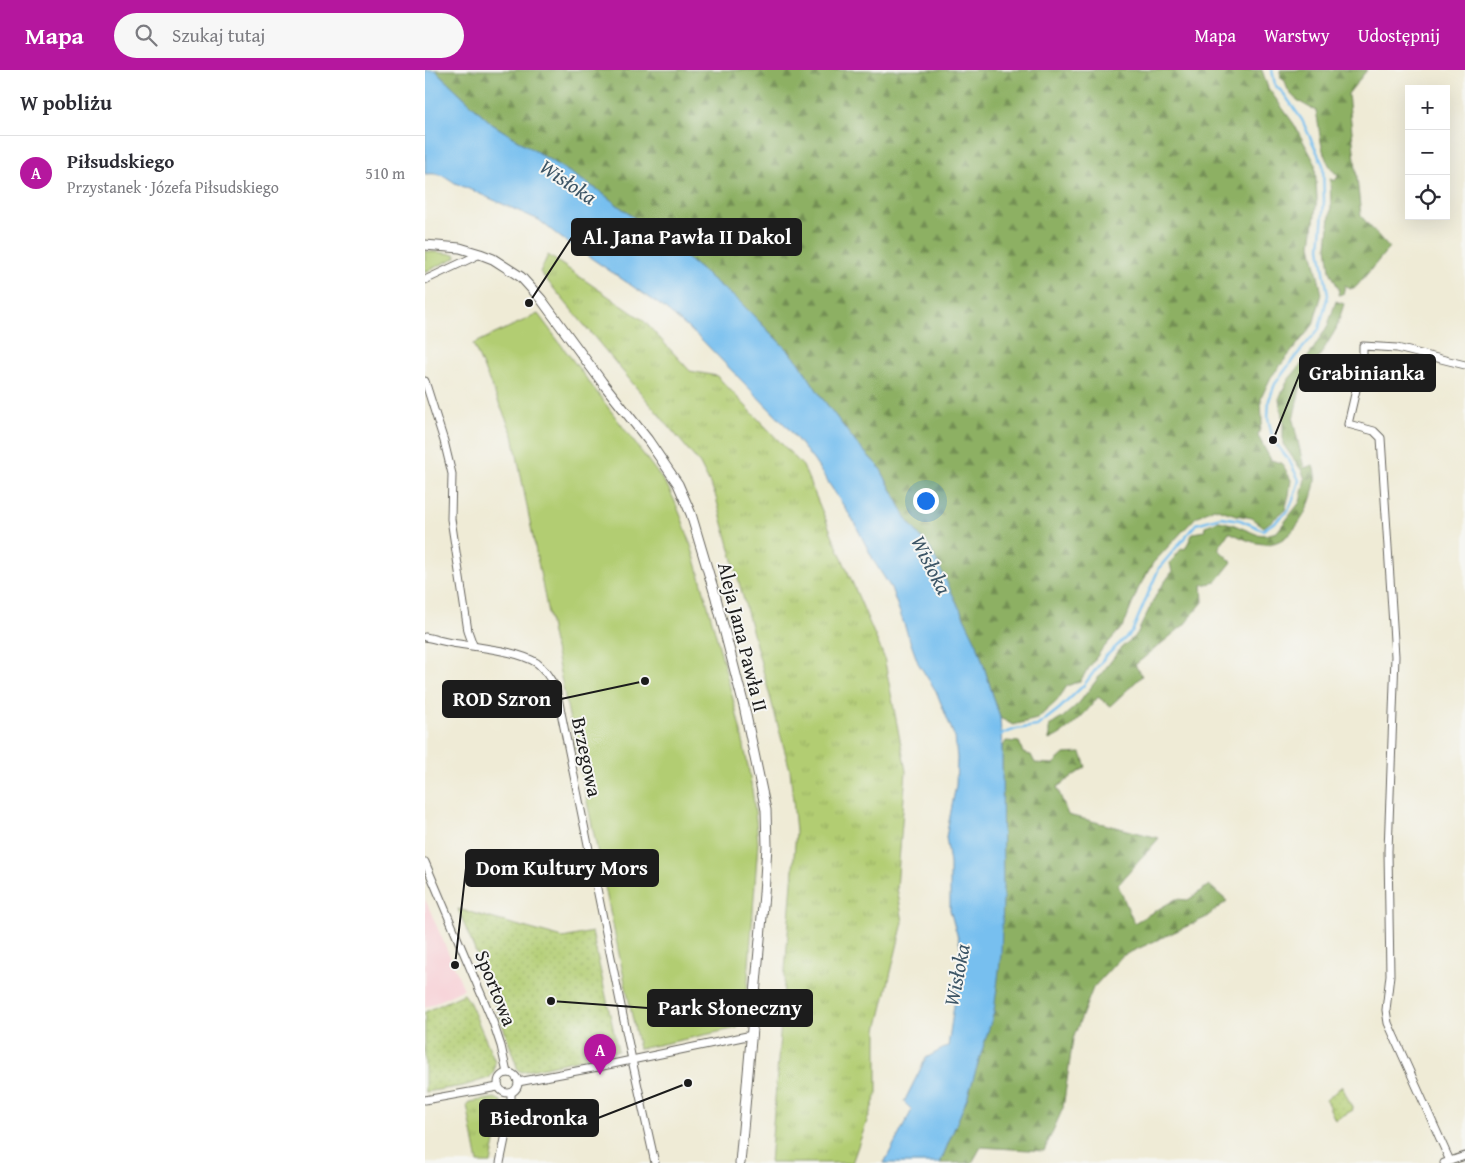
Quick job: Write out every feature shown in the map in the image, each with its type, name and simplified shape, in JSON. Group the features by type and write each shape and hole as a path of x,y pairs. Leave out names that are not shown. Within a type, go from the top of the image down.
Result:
{"street":[{"name":"Aleja Jana Pawła II","path":"425,245 460,248 479,254 493,259 521,277 541,299 602,382 648,440 678,484 691,514 716,598 744,706 766,810 767,846 740,1163"},
{"path":"425,280 479,254"},
{"path":"1465,365 1397,348 1363,346 1363,360 1348,424 1373,431 1381,438 1395,656 1388,852 1391,976 1386,1010 1387,1023 1447,1162 1465,1156"},
{"path":"425,381 444,441 452,474 451,518 468,631 473,645 460,645 425,637"},
{"name":"Brzegowa","path":"473,645 521,657 537,664 545,671 556,688 632,1060 655,1163"},
{"name":"Sportowa","path":"425,862 493,1022 507,1073"},
{"path":"518,1082 752,1035"},
{"path":"507,1073 513,1074 518,1082 516,1089 511,1093 502,1092 498,1086 499,1078 507,1073"},
{"path":"425,1100 498,1086"},
{"path":"501,1163 512,1101 511,1093"}],"shaded area":[{"path":"425,899 464,989 425,1008"}],"green space":[{"path":"435,70 1262,70 1268,88 1294,124 1315,163 1317,199 1311,245 1322,294 1313,325 1271,377 1261,398 1262,421 1258,436 1271,460 1282,463 1291,480 1285,510 1264,527 1252,518 1214,508 1196,517 1153,563 1138,589 1124,625 1100,652 1080,681 1067,686 1057,701 1037,719 1013,725 1000,718 977,645 930,548 909,523 880,468 856,443 822,398 798,361 739,301 685,257 598,190 492,124"},
{"path":"1280,70 1367,70 1348,94 1361,216 1389,248 1356,287 1350,289 1345,285 1343,294 1338,295 1339,290 1330,271 1327,246 1331,206 1330,179 1335,181 1338,176 1324,154 1316,111 1292,96 1285,81 1281,78"},
{"path":"425,251 455,254 456,256 425,272"},
{"path":"548,255 643,320 690,371 717,376 803,466 884,657 906,771 897,888 903,922 877,1030 877,1093 852,1163 770,1163 796,831 790,770 715,494 700,464 540,272"},
{"path":"1336,301 1344,304 1336,329 1300,389 1293,420 1304,468 1313,465 1315,477 1310,501 1300,521 1285,538 1266,544 1251,542 1229,532 1218,549 1232,562 1216,582 1202,585 1203,602 1184,625 1135,665 1142,676 1110,706 1098,697 1076,722 1049,740 1049,726 1062,718 1079,703 1121,648 1137,634 1158,591 1172,572 1170,563 1182,548 1185,549 1193,533 1204,531 1205,526 1219,521 1256,534 1265,535 1277,532 1300,502 1305,479 1302,471 1283,444 1283,421 1279,399 1288,380 1311,353 1328,325"},
{"path":"538,314 668,487 675,502 692,550 719,645 746,757 755,814 758,843 745,1020 737,1028 639,1049 555,649 513,435 473,344"},
{"path":"1006,741 1019,742 1023,753 1031,755 1035,763 1053,764 1064,754 1081,753 1086,767 1057,787 1068,815 1159,838 1118,885 1134,923 1176,899 1188,900 1209,885 1227,901 1205,918 1122,956 1093,988 1073,1039 1063,1108 1044,1151 981,1147 972,1163 940,1163 968,1096 1002,823 1002,748"},
{"path":"458,909 563,938 592,932 618,1051 522,1072 518,1070 489,985"},
{"path":"464,994 469,1001 495,1061 494,1072 489,1078 463,1086 425,1092 425,1012"},
{"path":"1342,1086 1353,1110 1335,1120 1326,1100"},
{"path":"495,1098 501,1101 502,1107 491,1163 478,1163 467,1105 469,1102"}],"water":[{"name":"Wisłoka","path":"425,70 435,70 492,124 598,190 685,257 739,301 798,361 822,398 856,443 880,468 909,523 930,548 977,644 1000,718 1002,748 1003,899 1001,954 994,1012 968,1096 940,1163 884,1163 912,1110 904,1102 926,1058 948,1046 962,952 950,910 950,864 946,837 956,785 957,758 955,738 936,691 918,663 891,588 875,563 853,520 814,461 788,428 701,339 663,307 560,237 539,220 455,183 444,176 425,174"}],"waterway":[{"path":"1000,735 1016,729 1037,726 1059,709 1084,685 1105,657 1132,632 1159,568 1196,524 1221,517 1240,520 1263,530 1284,515 1294,498 1299,480 1289,460 1273,440 1268,418 1269,400 1275,384 1319,329 1328,295 1320,248 1324,201 1323,165 1302,120 1284,94 1275,85 1272,70"}],"place":[{"name":"Al. Jana Pawła II Dakol","path":"529,303"},
{"name":"Grabinianka","path":"1273,440"},
{"name":"ROD Szron","path":"645,681"},
{"name":"Dom Kultury Mors","path":"455,965"},
{"name":"Park Słoneczny","path":"551,1001"},
{"name":"Piłsudskiego","path":"600,1075"},
{"name":"Biedronka","path":"688,1083"}]}
